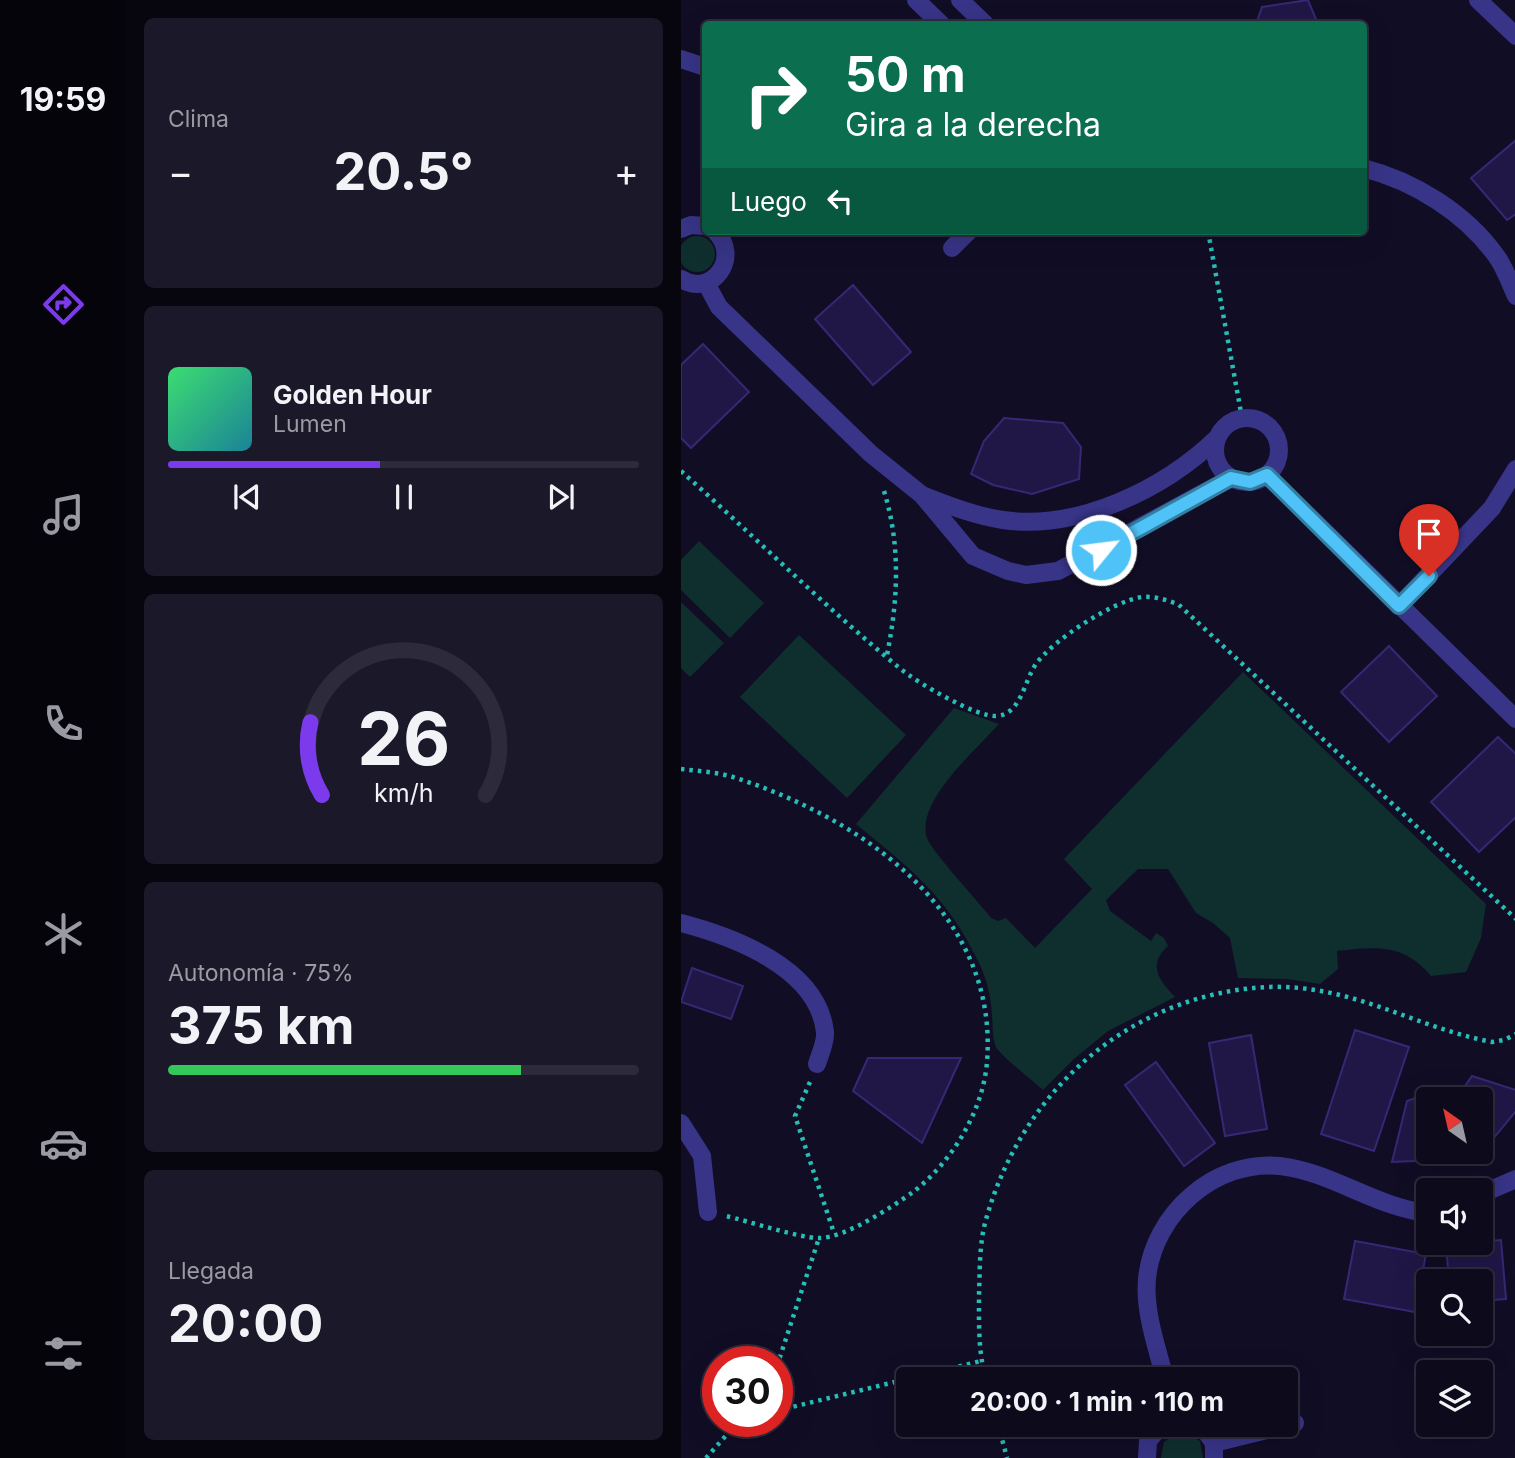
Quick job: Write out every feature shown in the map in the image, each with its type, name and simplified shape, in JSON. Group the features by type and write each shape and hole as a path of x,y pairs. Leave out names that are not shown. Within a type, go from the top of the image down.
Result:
{"street":[{"path":"916,0 938,21"},
{"path":"960,0 982,21"},
{"path":"1478,0 1515,36"},
{"path":"681,59 702,67"},
{"path":"1367,169 1398,178 1429,194 1460,220 1498,257 1515,296"},
{"path":"681,229 691,225 702,226"},
{"path":"681,279 695,284 706,283 720,272 727,256 719,235"},
{"path":"952,248 965,235"},
{"path":"706,283 719,307 871,454 922,495 973,556 1008,571 1042,574 1079,562 1231,478"},
{"path":"922,495 1004,520 1038,522 1067,518 1119,501 1143,489 1197,458 1227,425 1242,418 1263,422 1277,437 1278,457 1267,475 1250,482 1231,478 1224,472 1215,456 1217,438"},
{"path":"1399,606 1492,508 1515,469"},
{"path":"1267,475 1515,719"},
{"path":"681,923 720,933 769,957 803,986 821,1013 826,1035 817,1064"},
{"path":"681,1123 702,1156 708,1212"},
{"path":"1162,1367 1147,1307 1147,1278 1160,1236 1171,1217 1189,1197 1209,1183 1231,1171 1254,1166 1281,1167 1316,1174 1416,1212"},
{"path":"1493,1189 1515,1179"},
{"path":"1147,1458 1148,1441 1151,1437"},
{"path":"1214,1451 1254,1437"}],"path":[{"path":"1209,235 1242,418"},
{"path":"871,454 888,505 896,549 897,606 887,656"},
{"path":"681,471 887,656 927,686 980,712 1002,715 1015,706 1037,662 1057,643 1103,612 1142,597 1162,598 1178,604 1475,878 1515,919"},
{"path":"681,769 731,776 818,811 880,852 935,900 960,937 980,983 988,1044 986,1076 974,1115 949,1156 922,1185 889,1209 819,1238 708,1212"},
{"path":"983,1367 980,1258 986,1217 1005,1169 1030,1121 1057,1085 1093,1053 1134,1026 1177,1005 1223,992 1268,987 1309,989 1355,996 1476,1039 1504,1041 1515,1034"},
{"path":"817,1064 795,1116 834,1233"},
{"path":"784,1346 819,1238"},
{"path":"793,1407 981,1361"},
{"path":"706,1458 725,1437"},
{"path":"1001,1437 1007,1458"}],"green space":[{"path":"690,237 704,237 714,247 714,261 704,271 690,271 681,262 681,246"},
{"path":"699,541 764,603 730,638 681,590 681,560"},
{"path":"681,602 724,643 690,677 681,668"},
{"path":"799,635 906,735 847,798 740,697"},
{"path":"1243,672 1486,904 1481,938 1466,972 1431,976 1410,958 1377,948 1337,951 1338,969 1320,984 1287,979 1238,978 1230,938 1196,913 1168,869 1138,869 1106,900 1110,911 1151,941 1156,933 1164,938 1168,946 1158,960 1158,972 1164,985 1175,997 1108,1031 1074,1059 1043,1090 996,1047 991,1002 984,975 954,919 927,886 856,824 954,708 999,724 938,793 926,824 927,838 991,918 998,921 1006,918 1035,948 1092,889 1064,859"},
{"path":"1172,1437 1192,1437 1200,1441 1203,1458 1161,1458 1164,1442"}],"building":[{"path":"1308,0 1317,21 1257,21 1262,7"},
{"path":"1516,140 1516,214 1507,220 1471,178"},
{"path":"853,285 911,352 873,385 815,319"},
{"path":"703,344 749,392 691,448 681,438 681,365"},
{"path":"1004,418 1063,423 1081,447 1079,479 1032,494 993,485 971,474 984,441"},
{"path":"1389,646 1437,696 1389,742 1341,692"},
{"path":"1498,737 1516,754 1516,817 1479,852 1431,802"},
{"path":"692,968 743,986 731,1019 681,1002"},
{"path":"1355,1030 1409,1047 1374,1151 1321,1134"},
{"path":"1251,1035 1267,1129 1225,1136 1209,1043"},
{"path":"868,1058 961,1058 922,1143 853,1091"},
{"path":"1156,1062 1215,1143 1184,1166 1125,1085"},
{"path":"1472,1076 1516,1090 1516,1111 1493,1139 1493,1087 1464,1087"},
{"path":"1416,1098 1416,1161 1392,1162 1407,1101"},
{"path":"1501,1240 1506,1299 1493,1300 1493,1269 1448,1269 1447,1255 1493,1255 1493,1241"},
{"path":"1355,1241 1426,1255 1423,1269 1416,1269 1415,1312 1344,1299"}],"route":[{"path":"1101,550 1231,478 1250,482 1267,475 1399,606 1429,576"}]}
